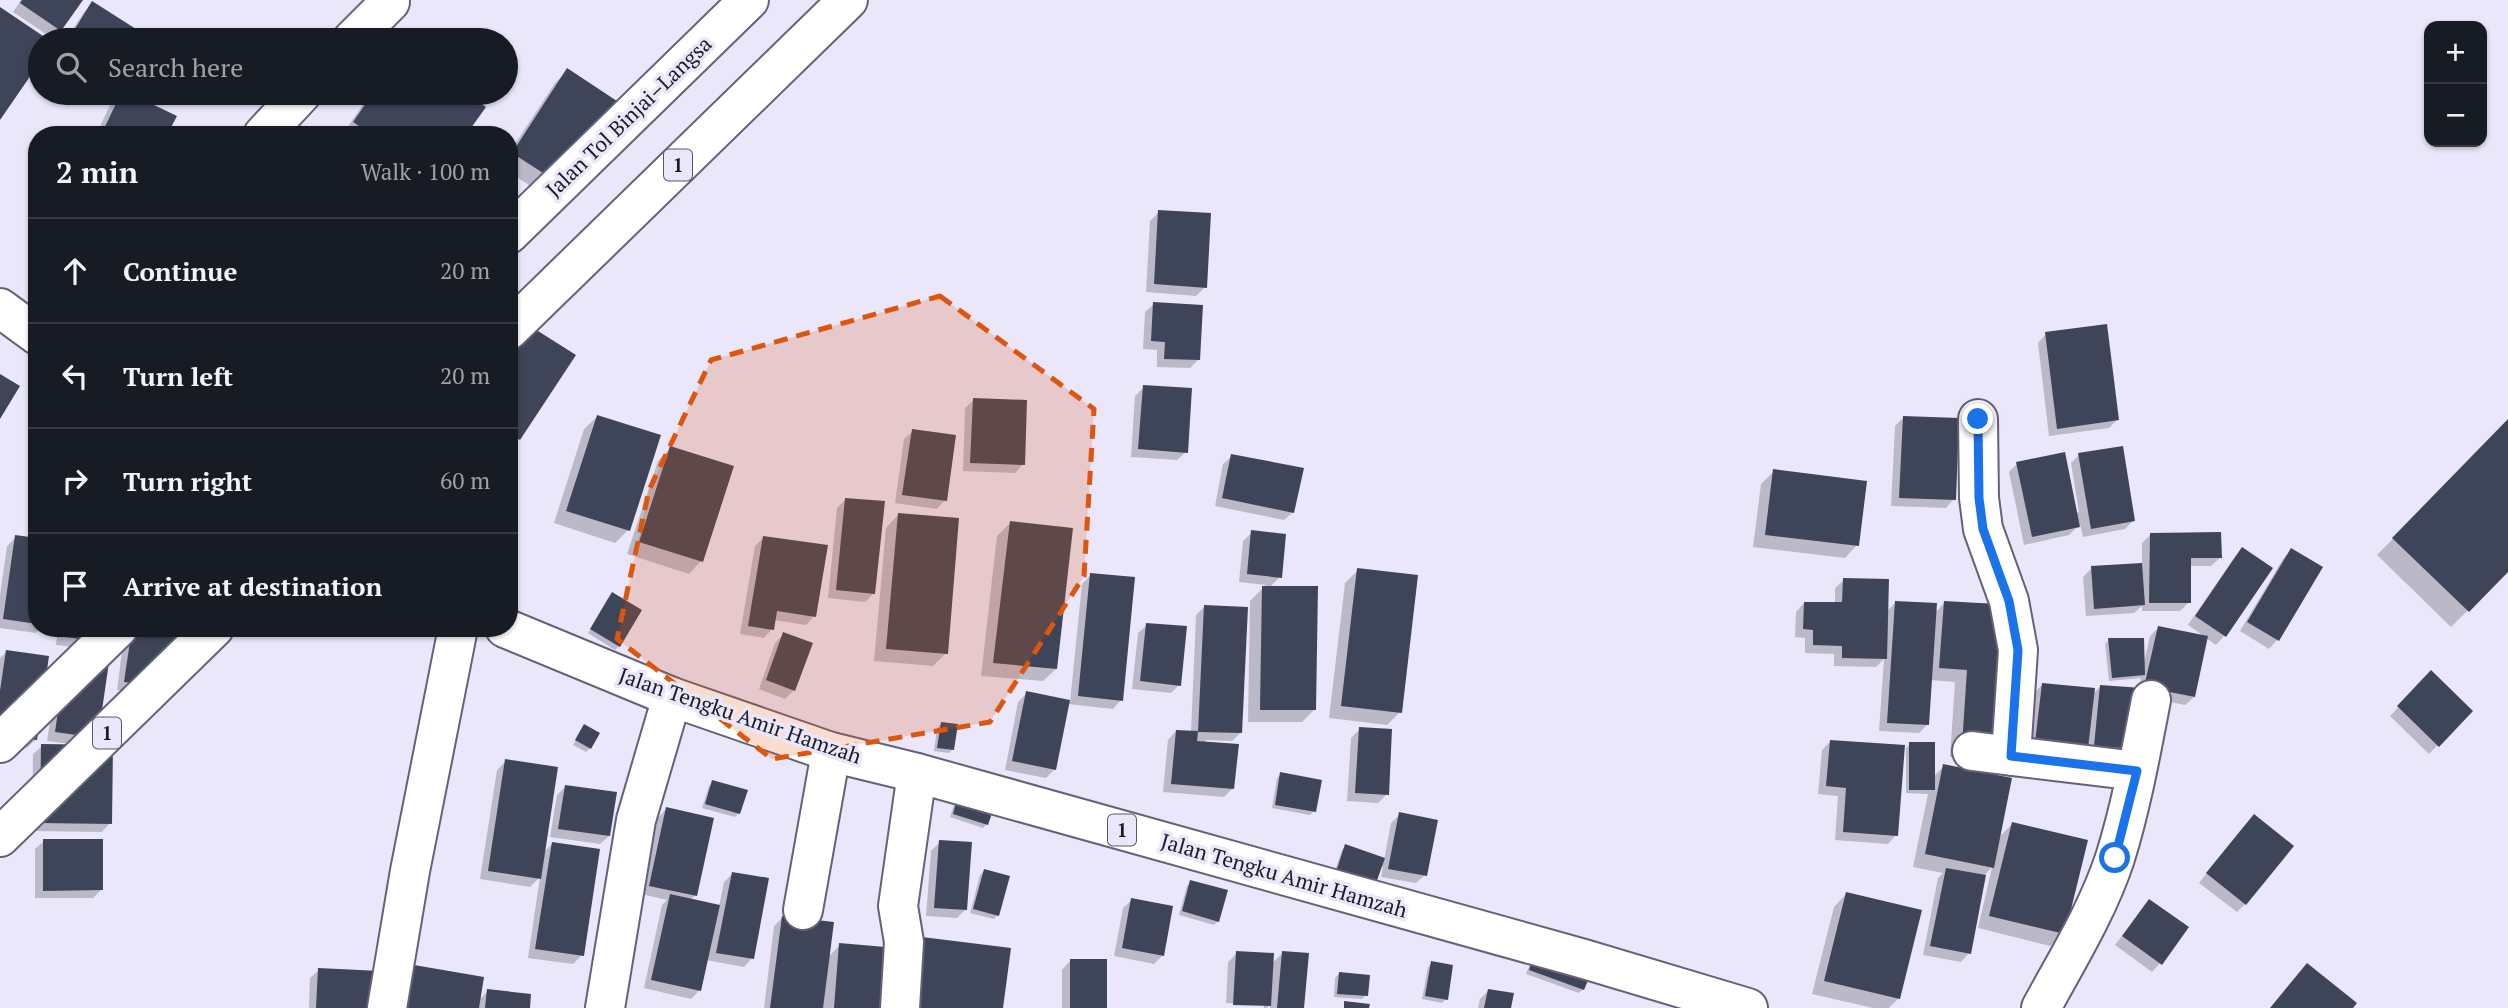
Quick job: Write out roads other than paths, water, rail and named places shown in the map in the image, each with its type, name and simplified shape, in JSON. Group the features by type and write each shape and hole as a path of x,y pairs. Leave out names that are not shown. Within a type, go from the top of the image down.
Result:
{"main road":[{"name":"Jalan Tol Binjai–Langsa","path":"518,225 749,0"},
{"name":"1","path":"518,321 848,0"},
{"path":"364,28 390,2"},
{"path":"271,126 291,105"},
{"path":"0,308 28,328"},
{"path":"1978,419 1979,498 1983,529 2009,601 2018,650 2011,756"},
{"name":"Jalan Tengku Amir Hamzah","path":"518,633 672,697 831,752 917,773 1748,1008"},
{"path":"0,743 109,637"},
{"name":"1","path":"0,837 205,637"},
{"path":"387,1008 410,871 456,637"},
{"path":"606,1008 636,820 672,697"},
{"path":"2041,1008 2097,900 2115,858 2137,771 2151,700"},
{"path":"1972,751 2137,771"},
{"path":"803,910 831,752"},
{"path":"901,1008 904,942 898,906 917,773"}]}
